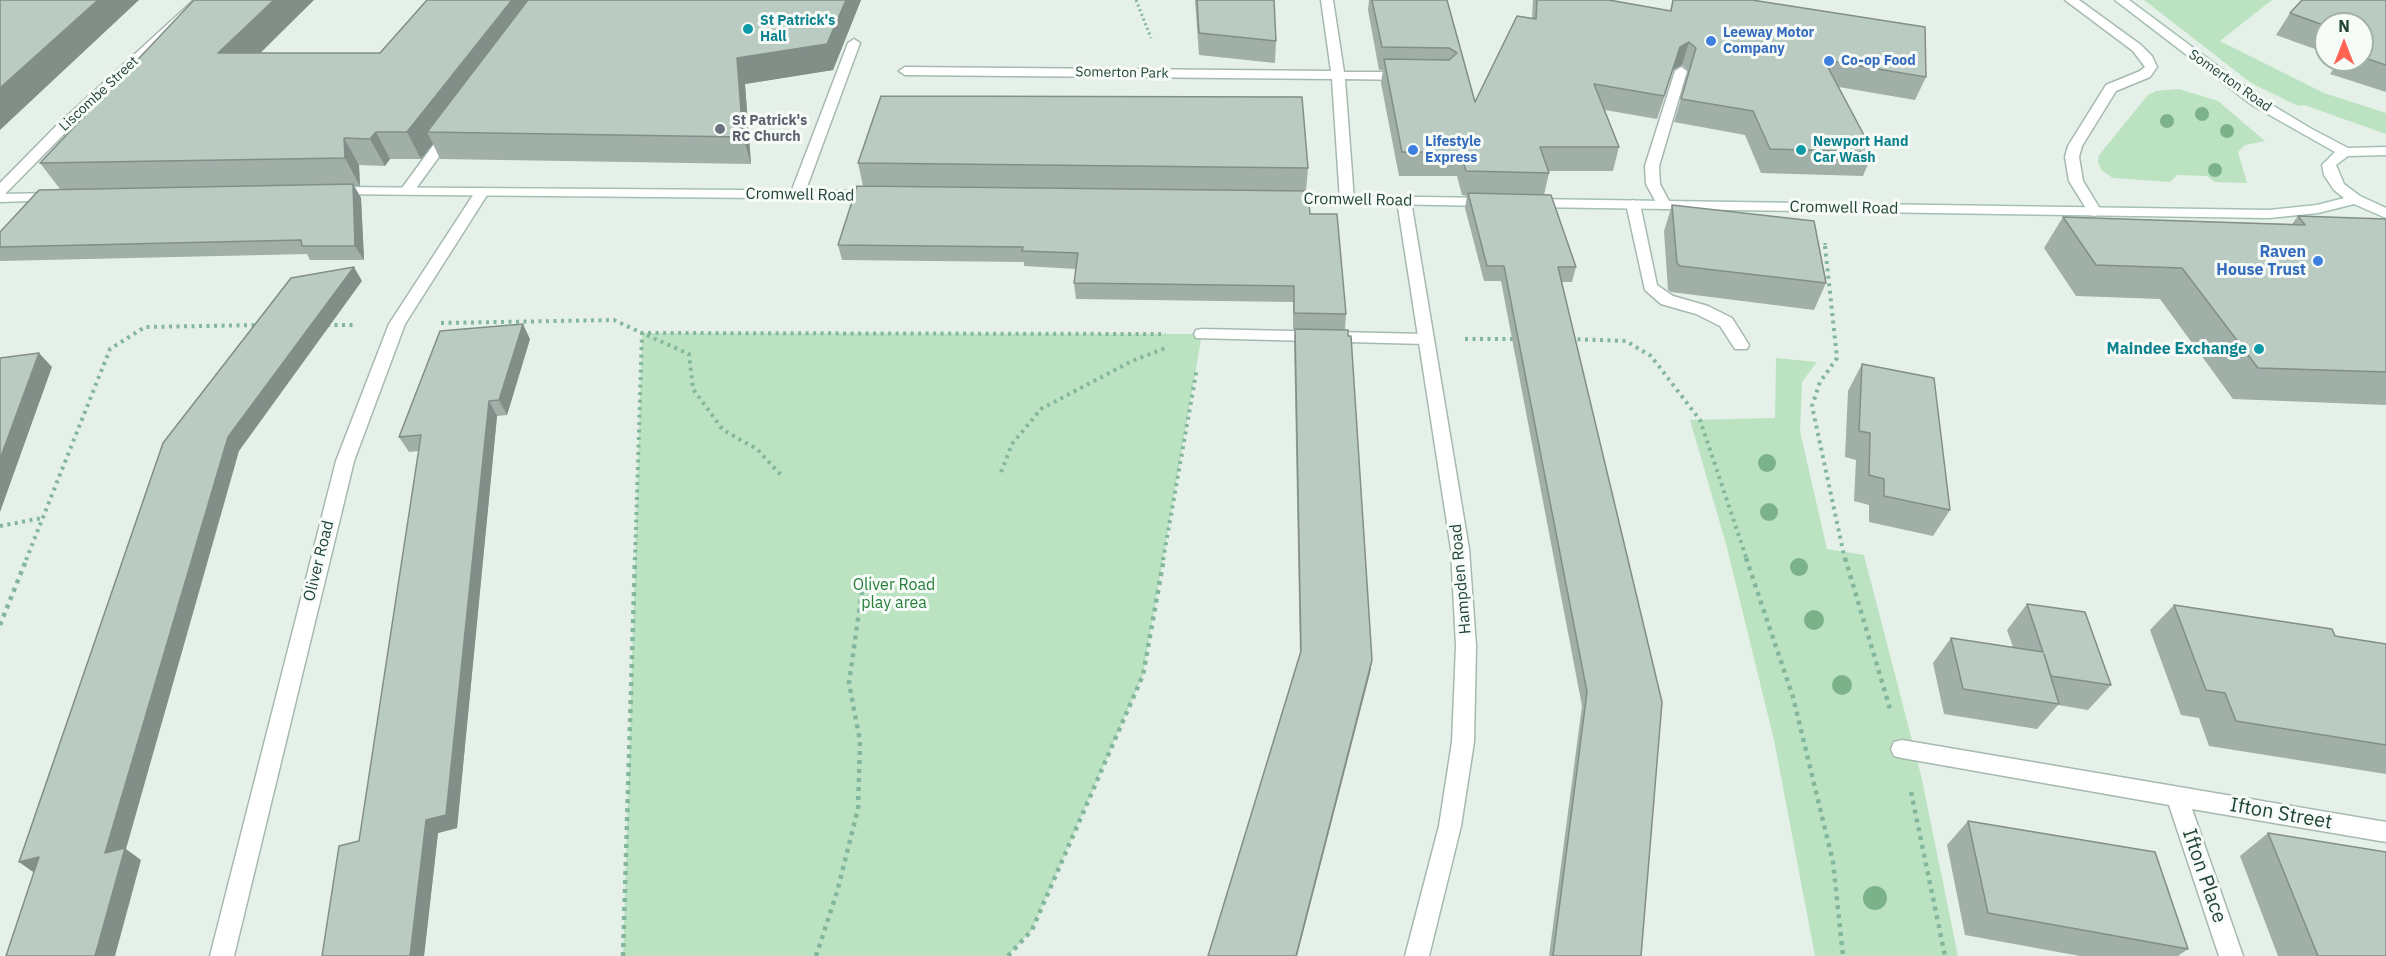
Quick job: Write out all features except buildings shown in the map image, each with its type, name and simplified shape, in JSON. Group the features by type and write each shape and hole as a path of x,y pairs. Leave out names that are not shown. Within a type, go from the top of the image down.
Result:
{"street":[{"name":"Liscombe Street","path":"0,191 62,128 201,0"},
{"path":"1327,0 1338,75 1347,200"},
{"path":"2071,0 2145,54 2151,67 2145,74 2111,88 2075,146 2072,157 2076,182 2095,212"},
{"name":"Somerton Road","path":"2121,0 2257,102 2305,131 2346,152 2386,151"},
{"path":"797,195 854,43"},
{"path":"1664,205 1653,184 1652,166 1681,70"},
{"name":"Somerton Park","path":"905,71 1421,76"},
{"path":"407,191 456,124"},
{"path":"2346,152 2335,157 2329,165 2331,175 2339,187 2355,199 2386,214"},
{"name":"Cromwell Road","path":"312,191 892,195"},
{"name":"Oliver Road","path":"222,956 345,461 397,324 482,192"},
{"path":"0,198 69,196"},
{"name":"Cromwell Road","path":"1275,199 2269,213 2318,209 2355,199"},
{"name":"Hampden Road","path":"1404,201 1460,549 1466,646 1463,742 1450,826 1417,956"},
{"path":"1633,204 1650,287 1667,300 1702,310 1726,322 1741,345"},
{"path":"1202,334 1425,339"},
{"name":"Ifton Street","path":"1902,749 2386,832"},
{"name":"Ifton Place","path":"2177,796 2231,956"}],"path":[{"path":"1812,208 1824,238 1838,358 1820,382 1812,406 1843,553 1902,749 1945,956"},
{"path":"316,325 614,320 689,354 693,389 723,430 757,448 781,475"},
{"path":"0,625 110,349 145,327 269,325"},
{"path":"642,333 1202,334"},
{"path":"623,956 642,333"},
{"path":"1000,472 1011,444 1041,409 1132,361 1202,334"},
{"path":"1008,956 1032,930 1143,675 1202,334"},
{"path":"1425,339 1516,339"},
{"path":"1562,339 1626,341 1651,356 1700,420 1793,697 1833,862 1842,956"},
{"path":"0,526 43,518"},
{"path":"816,956 837,892 858,808 860,741 849,683 864,576"}],"green space":[{"path":"2144,0 2272,0 2220,41 2324,93 2386,113 2386,134 2304,105 2298,106 2251,83"},
{"path":"2179,89 2218,101 2265,141 2245,145 2238,152 2247,183 2215,182 2207,176 2177,175 2170,182 2113,178 2102,171 2098,162 2099,155 2148,95 2156,91"},
{"name":"Oliver Road play area","path":"642,333 1202,334 1143,675 1032,930 1008,956 623,956"},
{"path":"1776,358 1817,362 1802,382 1800,431 1827,549 1864,555 1921,775 1958,956 1815,956 1774,740 1726,544 1690,420 1775,418"}],"place":[{"name":"St Patrick's Hall","path":"748,29"},
{"name":"Leeway Motor Company","path":"1711,41"},
{"name":"Co-op Food","path":"1829,61"},
{"name":"St Patrick's RC Church","path":"720,129"},
{"name":"Lifestyle Express","path":"1413,150"},
{"name":"Newport Hand Car Wash","path":"1801,150"},
{"name":"Raven House Trust","path":"2318,261"},
{"name":"Maindee Exchange","path":"2259,349"}]}
